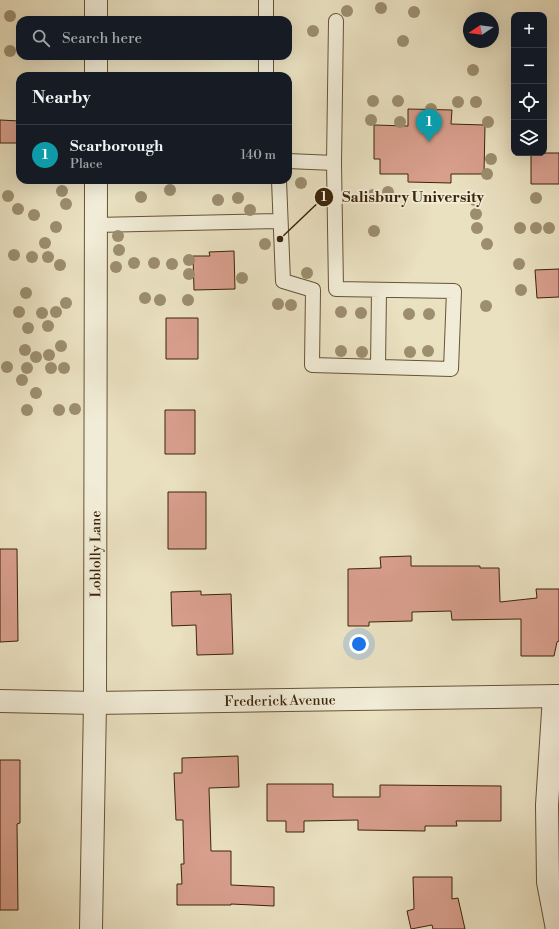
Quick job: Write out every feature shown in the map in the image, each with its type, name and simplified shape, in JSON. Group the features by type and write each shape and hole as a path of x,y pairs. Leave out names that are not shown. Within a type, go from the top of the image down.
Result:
{"street":[{"path":"96,0 96,16"},
{"path":"96,60 96,72"},
{"name":"Loblolly Lane","path":"91,929 94,703 96,184"},
{"path":"556,696 547,805 548,882 557,929"},
{"name":"Frederick Avenue","path":"0,701 94,703 556,696"}],"lane":[{"path":"266,0 266,16"},
{"path":"336,21 334,163 336,289"},
{"path":"266,60 266,72"},
{"path":"292,161 334,163"},
{"path":"279,184 279,221 283,281 313,290 454,291 451,369 312,365 313,290"},
{"path":"96,225 279,221"},
{"path":"378,367 379,290"}],"building":[{"path":"408,109 452,110 451,124 485,125 484,174 451,174 451,183 408,182 408,174 380,174 380,159 374,159 374,125 408,126"},
{"path":"0,120 16,121 16,143 0,143"},
{"path":"547,153 559,153 559,184 531,184 531,156 547,156"},
{"path":"234,251 235,289 194,290 193,256 210,256 209,252"},
{"path":"559,269 559,297 537,298 535,270"},
{"path":"166,318 198,318 198,359 166,359"},
{"path":"165,410 195,410 195,454 165,454"},
{"path":"168,492 206,492 206,549 168,549"},
{"path":"0,549 17,549 18,641 0,642"},
{"path":"411,556 411,566 480,566 480,568 499,568 500,602 537,598 536,589 559,589 559,641 557,642 554,656 521,656 521,619 452,620 451,611 412,612 412,621 369,622 369,626 348,626 348,569 381,568 380,557"},
{"path":"201,591 201,595 231,594 233,654 197,655 196,625 172,626 171,592"},
{"path":"238,756 239,787 209,788 211,851 231,851 231,885 274,887 274,906 231,904 177,905 177,884 182,884 181,864 184,864 183,820 176,820 174,773 182,773 182,758"},
{"path":"0,760 20,760 20,823 17,824 18,910 0,910"},
{"path":"267,784 333,784 333,797 380,797 380,785 501,786 501,821 456,821 457,826 425,826 425,831 358,830 358,820 304,821 304,832 286,832 286,821 267,821"},
{"path":"413,877 452,877 452,899 458,898 465,929 433,929 432,925 411,929 407,911 414,909"}],"place":[{"name":"Scarborough","path":"429,142"},
{"name":"Salisbury University","path":"280,239"}]}
